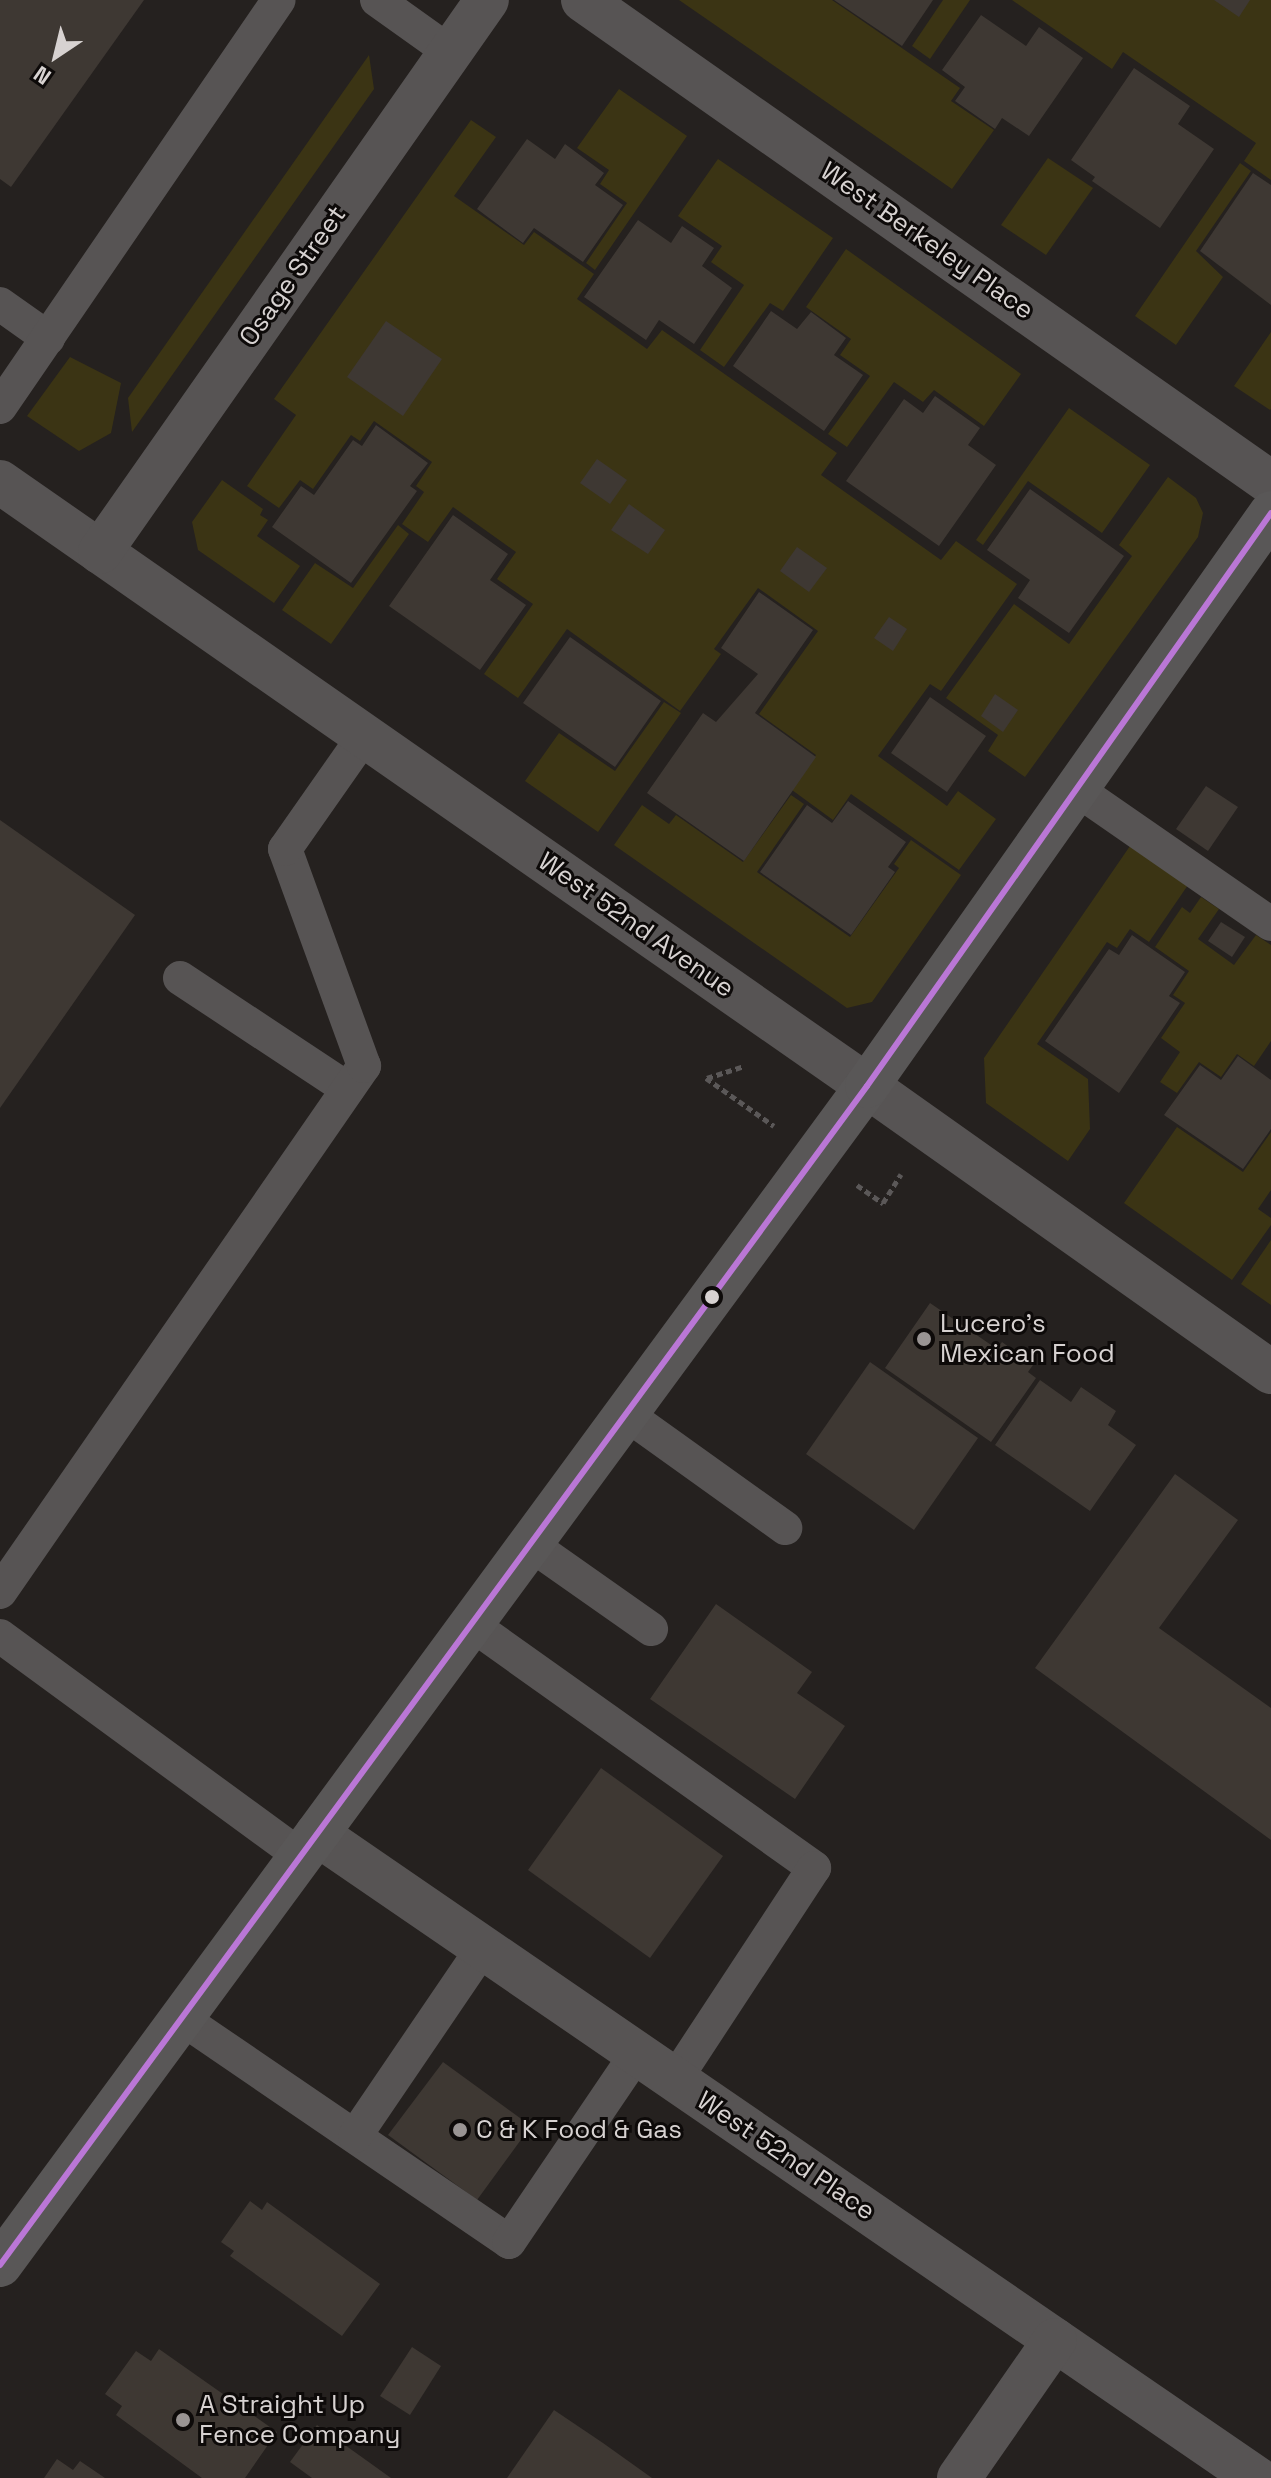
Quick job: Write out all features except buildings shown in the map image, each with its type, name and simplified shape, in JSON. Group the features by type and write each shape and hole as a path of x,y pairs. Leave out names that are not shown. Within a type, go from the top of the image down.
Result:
{"main road":[{"path":"0,2265 867,1086 1271,513"}],"street":[{"name":"Osage Street","path":"100,552 487,0"},
{"name":"West Berkeley Place","path":"583,0 1271,483"},
{"name":"West 52nd Avenue","path":"0,482 867,1086 1271,1372"},
{"name":"West 52nd Place","path":"309,1845 483,1948 1256,2478"},
{"path":"959,2478 1055,2340"}],"lane":[{"path":"0,407 279,0"},
{"path":"377,0 450,52"},
{"path":"0,304 48,338"},
{"path":"0,1592 364,1066 285,849 364,736"},
{"path":"1076,789 1271,924"},
{"path":"180,978 348,1089"},
{"path":"626,1414 785,1528"},
{"path":"530,1544 651,1629"},
{"path":"471,1624 814,1868 675,2080"},
{"path":"0,1636 309,1845"},
{"path":"355,2136 483,1948"},
{"path":"181,2018 509,2242 637,2053"}],"shaded area":[{"path":"679,0 832,0 960,88 951,101 994,130 952,189"},
{"path":"943,0 970,0 930,59 912,46"},
{"path":"1012,0 1271,0 1271,180 1244,161 1256,143 1123,52 1112,69"},
{"path":"369,55 374,89 132,432 128,398"},
{"path":"619,89 687,136 595,270 586,263 627,203 600,184 609,170 577,148"},
{"path":"471,120 496,137 454,196 524,245 534,232 594,274 577,299 647,349 662,330 837,453 821,475 941,560 956,541 1017,584 941,691 930,684 878,756 947,806 958,791 996,819 959,870 851,794 833,820 792,790 816,755 759,714 818,631 758,588 714,649 721,654 680,711 567,629 518,698 484,674 533,604 497,579 516,552 453,507 428,542 402,524 424,492 416,486 432,462 374,421 360,441 351,435 313,489 300,480 279,508 247,486 296,415 274,399"},
{"path":"1048,158 1093,188 1046,255 1001,225"},
{"path":"718,159 833,238 783,311 770,303 724,367 700,350 744,285 711,262 722,246 678,216"},
{"path":"1240,163 1251,171 1196,251 1223,277 1176,345 1135,316"},
{"path":"846,249 1021,374 984,426 934,390 923,402 894,382 847,447 828,434 870,376 840,355 851,339 806,307"},
{"path":"1271,332 1271,409 1270,410 1234,386"},
{"path":"70,357 121,383 111,433 79,451 27,416"},
{"path":"1069,408 1150,465 1102,533 1028,481 983,545 976,540"},
{"path":"1168,477 1196,498 1203,513 1198,537 1025,777 988,751 998,735 946,698 1014,604 1069,644 1132,556 1119,545"},
{"path":"222,480 263,509 260,515 268,520 257,536 300,566 274,603 198,550 192,522"},
{"path":"398,525 409,534 331,644 282,610 315,563 353,588"},
{"path":"664,702 681,713 598,832 525,781 559,733 615,771"},
{"path":"791,795 804,804 757,872 850,937 899,868 894,864 911,840 961,875 872,1002 847,1008 614,845 642,805 669,824 676,815 743,862"},
{"path":"1130,846 1188,885 1149,942 1130,929 1117,948 1107,942 1037,1044 1088,1079 1090,1129 1068,1161 986,1103 984,1058"},
{"path":"1201,897 1219,909 1198,939 1234,965 1256,935 1271,945 1271,1041 1254,1066 1237,1054 1221,1077 1199,1062 1177,1093 1160,1082 1180,1052 1161,1038 1185,1003 1173,995 1189,971 1155,947 1182,907 1190,913"},
{"path":"1177,1127 1243,1172 1271,1132 1271,1190 1258,1209 1271,1218 1271,1225 1232,1280 1124,1203"},
{"path":"1271,1240 1271,1305 1241,1284"}],"transit line":[{"path":"0,2265 867,1086 1271,513"}],"place":[{"name":"Lucero’s Mexican Food","path":"924,1339"},
{"name":"C & K Food & Gas","path":"460,2130"},
{"name":"A Straight Up Fence Company","path":"183,2420"}]}
